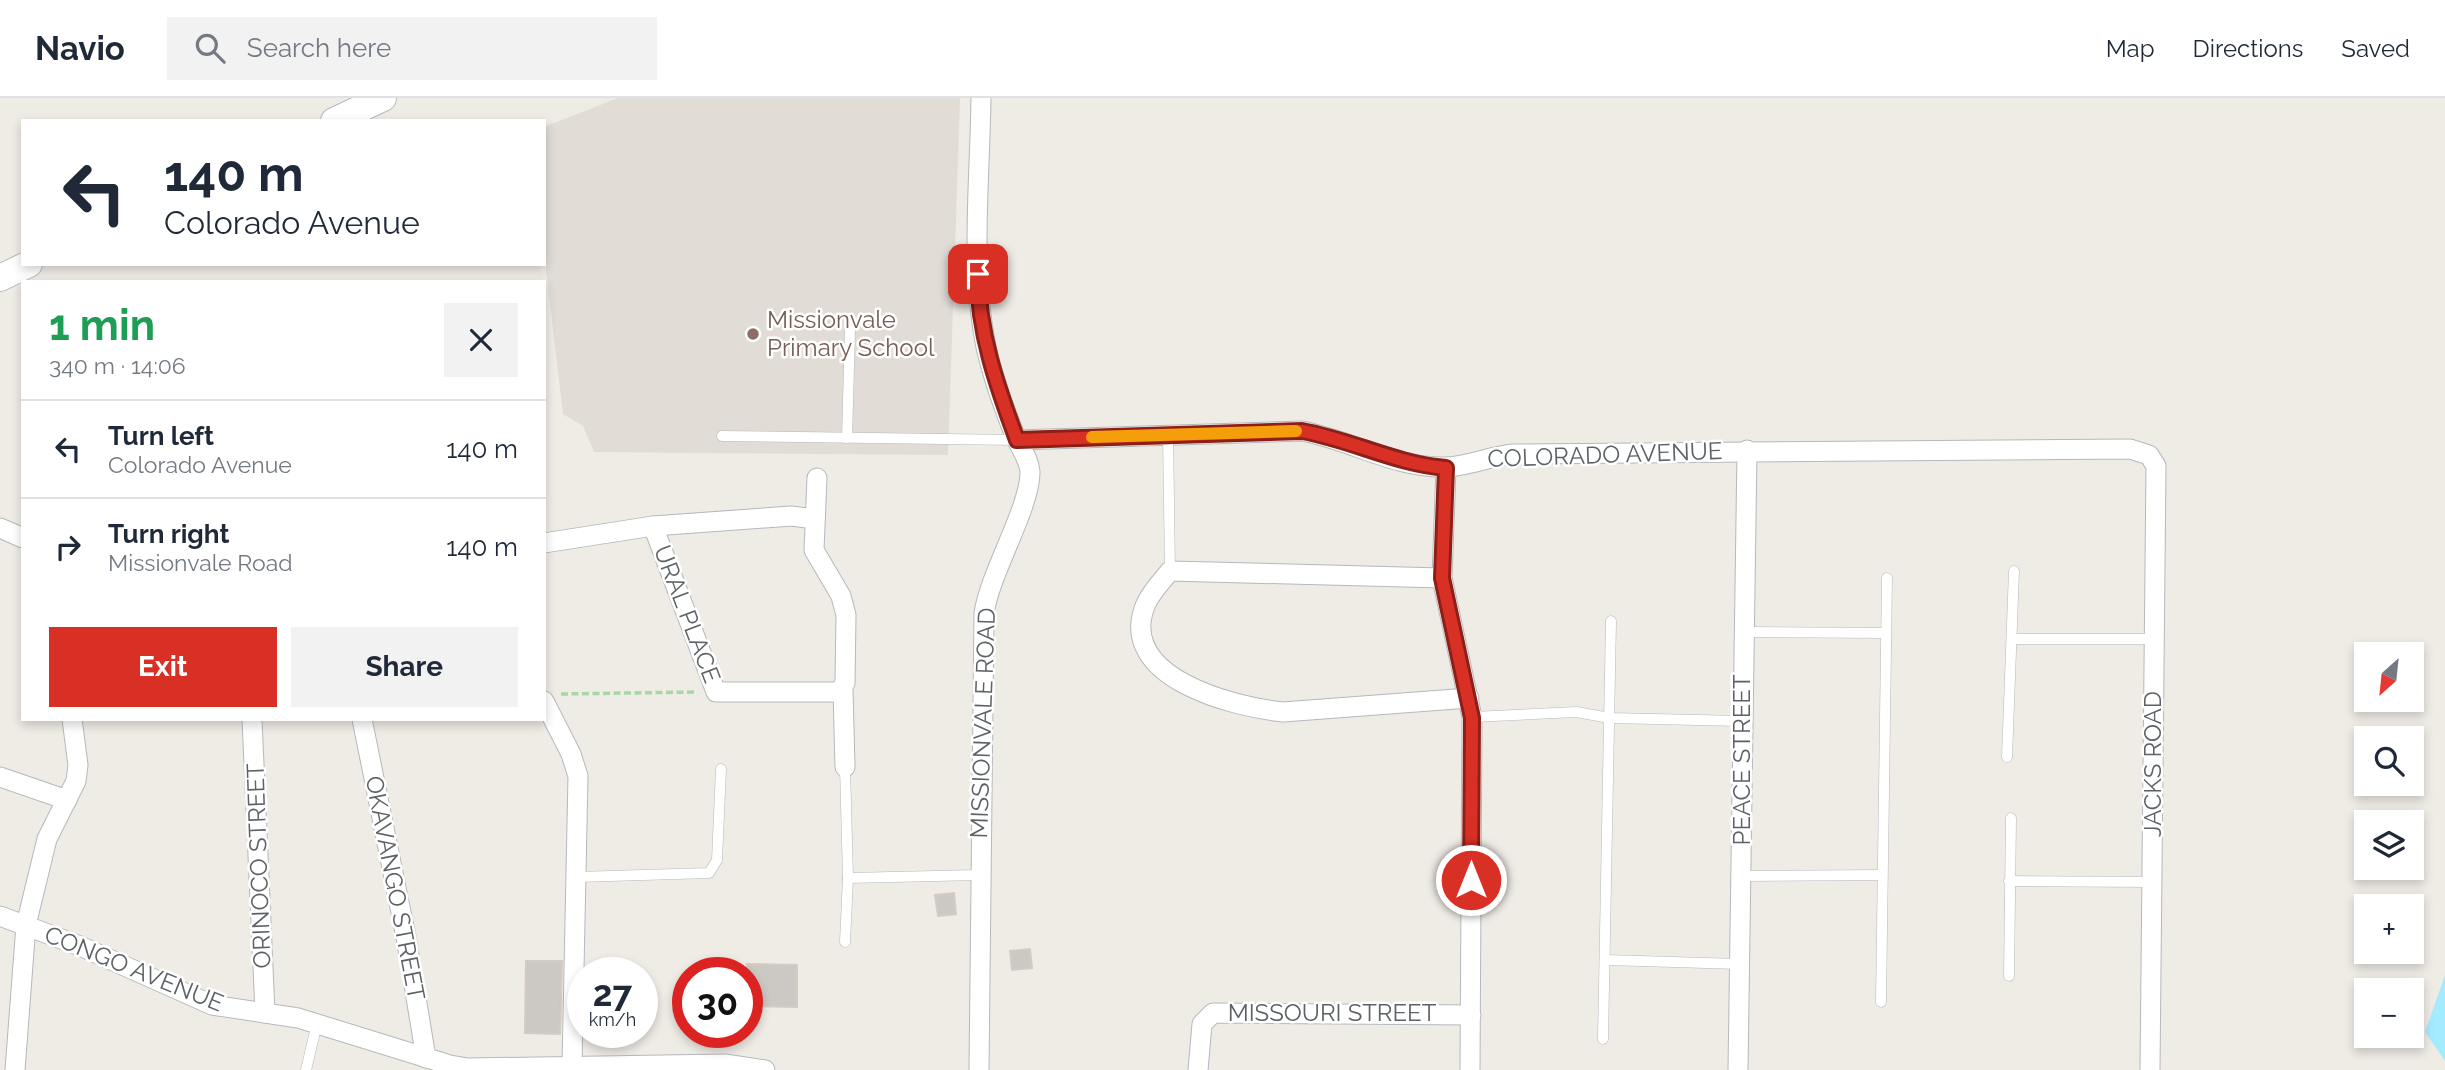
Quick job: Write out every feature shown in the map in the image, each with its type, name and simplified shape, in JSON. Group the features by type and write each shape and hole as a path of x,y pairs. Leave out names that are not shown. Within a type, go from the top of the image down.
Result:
{"main road":[{"path":"338,119 383,98"},
{"path":"0,278 25,266"}],"street":[{"name":"MISSIONVALE ROAD","path":"979,1070 979,875 984,613 987,591 1025,494 1030,473 1027,458 1017,440 987,351 978,299 981,98"},
{"name":"COLORADO AVENUE","path":"1017,440 1302,431 1325,435 1403,462 1446,468 1513,454 1747,450 2130,449 2143,452 2154,459"},
{"name":"PEACE STREET","path":"1738,1070 1747,450"},
{"name":"JACKS ROAD","path":"2150,1070 2154,459"},
{"path":"1446,468 1442,578 1470,708 1470,1070"},
{"path":"817,478 814,550 841,596 846,615 843,689 845,767"},
{"path":"546,543 653,526 791,516 815,519"},
{"name":"URAL PLACE","path":"653,526 716,692 833,694 843,689"},
{"path":"0,528 21,537"},
{"path":"1442,578 1170,571 1146,603 1142,614 1144,646 1149,656 1166,670 1210,697 1237,706 1283,712 1470,708"},
{"path":"551,697 578,776 578,877 560,1067"},
{"path":"15,1070 26,926 47,839 76,781 78,765 72,721"},
{"name":"ORINOCO STREET","path":"252,721 265,1013"},
{"name":"OKAVANGO STREET","path":"362,721 399,898 425,1064"},
{"path":"0,777 67,800"},
{"name":"CONGO AVENUE","path":"0,916 80,946 212,1005 317,1022 425,1064 468,1068 725,1067 765,1070"},
{"name":"MISSOURI STREET","path":"1198,1070 1202,1024 1213,1013 1471,1015"}],"lane":[{"path":"847,438 850,330"},
{"path":"1168,434 1170,571"},
{"path":"722,436 1017,440"},
{"path":"2007,757 2014,571"},
{"path":"1881,1002 1884,634 1887,578"},
{"path":"1603,1039 1611,621"},
{"path":"1744,632 1884,634"},
{"path":"2013,639 2153,639"},
{"path":"1470,708 1576,712 1609,718 1741,722"},
{"path":"845,767 848,878 845,942"},
{"path":"578,877 709,873 713,870 718,860 720,769"},
{"path":"2008,976 2011,818"},
{"path":"848,878 979,875"},
{"path":"1741,876 1881,875"},
{"path":"2009,881 2152,882"},
{"path":"1606,960 1739,964"},
{"path":"306,1070 317,1022"}],"path":[{"path":"551,697 716,692"}],"shaded area":[{"name":"Missionvale Primary School","path":"618,98 960,98 948,455 594,452 583,426 563,414 546,266 546,126"}],"water":[{"path":"2445,975 2445,1061 2425,1032"}],"building":[{"path":"954,893 956,914 938,916 935,895"},
{"path":"1030,949 1032,968 1012,970 1010,951"},
{"path":"526,961 562,961 560,1034 525,1033"},
{"path":"763,964 797,965 797,1007 763,1006"}],"slow traffic":[{"path":"1092,437 1296,431"}],"place":[{"name":"Missionvale Primary School","path":"753,334"}],"route":[{"path":"978,274 978,299 987,351 1017,440 1302,431 1325,435 1403,462 1446,468 1446,546 1442,578 1472,718 1471,880"}]}
